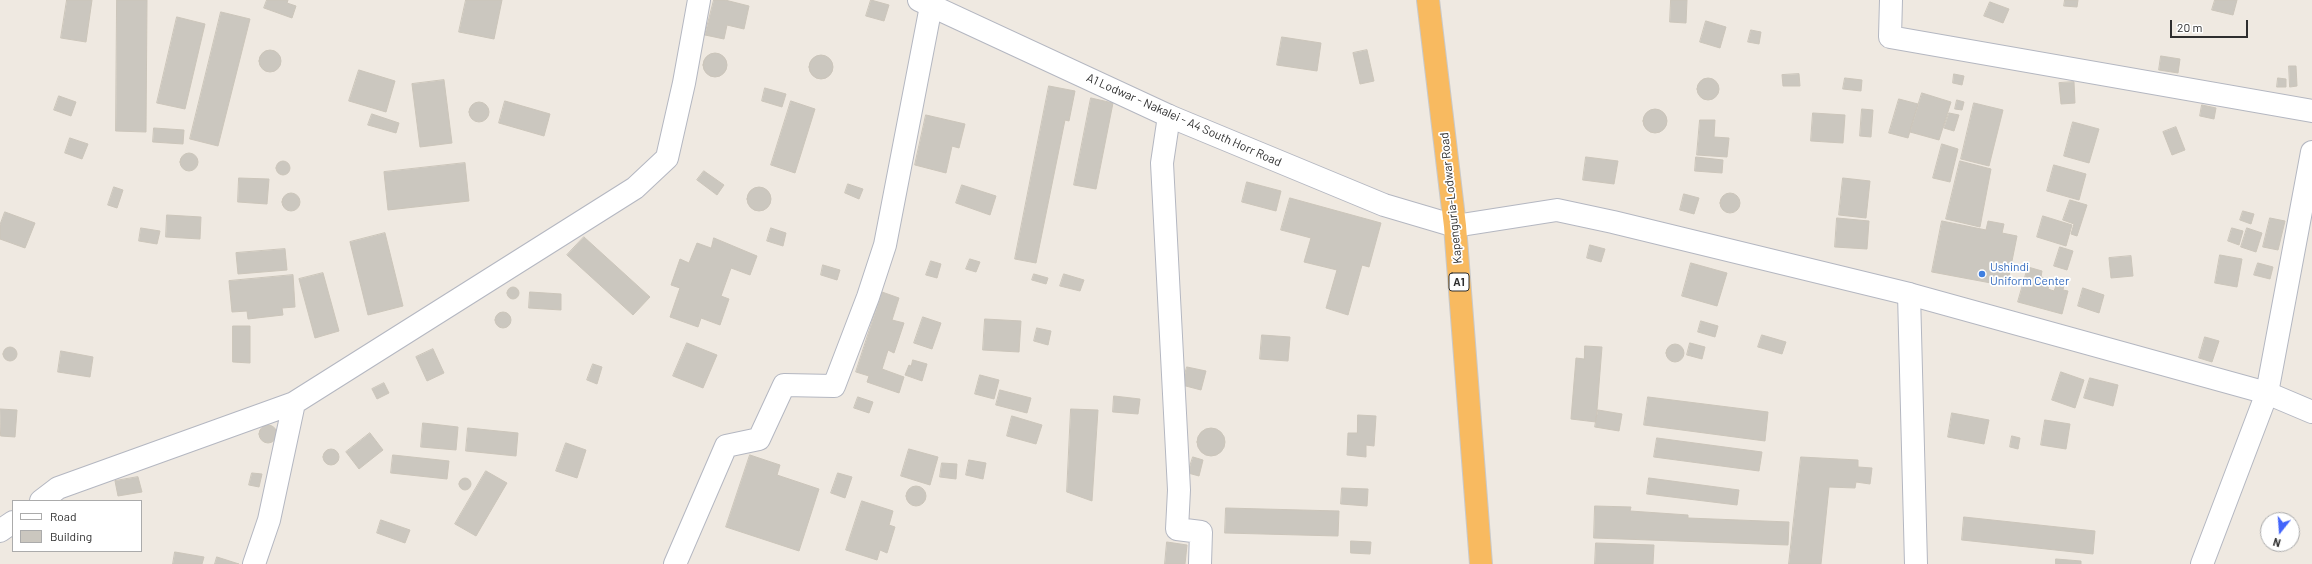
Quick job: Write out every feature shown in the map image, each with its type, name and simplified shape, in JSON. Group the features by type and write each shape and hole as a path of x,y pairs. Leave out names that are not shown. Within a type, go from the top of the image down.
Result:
{"highway":[{"name":"Kapenguria-Lodwar Road","path":"1428,0 1455,226 1481,564"}],"street":[{"path":"42,500 58,488 294,403 636,188 667,158 684,83 698,0"},
{"path":"1891,0 1890,37 2312,111"},
{"path":"675,564 726,446 759,439 784,385 834,386 868,297 885,245 925,3"},
{"name":"A1 Lodwar - Nakalei - A4 South Horr Road","path":"925,3 1169,116 1384,205 1455,226"},
{"path":"1169,116 1162,163 1179,490 1177,529 1201,532 1200,564"},
{"path":"2202,564 2267,393 2312,152"},
{"path":"1455,226 1557,210 1621,224 1909,294 2267,393 2312,412"},
{"path":"1909,294 1916,564"},
{"path":"254,564 269,520 294,403"},
{"path":"0,531 12,523"}],"building":[{"path":"67,0 92,0 86,42 61,38"},
{"path":"117,0 147,0 146,132 116,131"},
{"path":"267,0 288,0 287,3 296,6 292,18 264,8"},
{"path":"466,0 502,0 494,39 459,32"},
{"path":"714,0 725,0 749,6 744,29 727,25 724,39 705,35"},
{"path":"871,0 889,5 884,21 866,16"},
{"path":"1671,0 1687,0 1686,23 1670,22"},
{"path":"2065,0 2078,0 2077,7 2064,6"},
{"path":"2215,0 2237,0 2233,15 2212,10"},
{"path":"1990,2 2009,9 2003,23 1984,16"},
{"path":"221,12 250,19 218,146 190,139"},
{"path":"177,17 205,24 185,109 157,103"},
{"path":"1706,21 1726,27 1720,48 1700,42"},
{"path":"1751,30 1761,32 1759,44 1748,42"},
{"path":"1282,37 1321,43 1317,71 1277,65"},
{"path":"270,50 278,53 281,61 278,69 270,72 262,69 259,61 262,53"},
{"path":"1367,50 1374,81 1360,84 1353,53"},
{"path":"715,53 723,57 727,65 723,73 715,77 707,73 703,65 707,57"},
{"path":"821,55 829,59 833,67 829,75 821,79 813,75 809,67 813,59"},
{"path":"2161,56 2180,59 2178,73 2159,70"},
{"path":"2289,66 2296,66 2297,86 2290,87"},
{"path":"359,70 395,81 386,112 349,101"},
{"path":"1799,74 1800,86 1783,86 1782,75"},
{"path":"1954,74 1964,76 1962,85 1953,83"},
{"path":"1704,78 1712,78 1719,85 1719,93 1712,100 1704,100 1697,93 1697,85"},
{"path":"1845,78 1862,80 1861,91 1843,89"},
{"path":"2278,78 2286,79 2286,87 2277,87"},
{"path":"444,80 452,143 420,147 412,84"},
{"path":"2074,82 2075,103 2061,104 2059,83"},
{"path":"1049,86 1075,91 1069,121 1065,120 1036,263 1015,259"},
{"path":"765,88 786,94 782,107 762,101"},
{"path":"1922,93 1951,102 1939,140 1910,132"},
{"path":"59,96 76,102 71,116 54,110"},
{"path":"1091,98 1113,103 1096,189 1074,185"},
{"path":"1899,99 1918,104 1908,138 1889,133"},
{"path":"1957,100 1964,102 1962,110 1955,109"},
{"path":"505,101 550,114 544,136 499,123"},
{"path":"791,101 815,109 795,173 771,165"},
{"path":"479,102 486,105 489,112 486,119 479,122 472,119 469,112 472,105"},
{"path":"1974,103 2003,110 1989,166 1961,159"},
{"path":"2202,105 2216,108 2214,119 2200,116"},
{"path":"1655,109 1664,112 1667,121 1664,130 1655,133 1646,130 1643,121 1646,112"},
{"path":"1862,109 1873,110 1871,137 1860,136"},
{"path":"1813,113 1845,115 1843,143 1811,141"},
{"path":"1949,113 1959,115 1954,131 1944,128"},
{"path":"372,114 399,123 396,133 368,125"},
{"path":"926,115 965,124 959,148 952,146 946,173 915,165"},
{"path":"1700,120 1715,120 1714,137 1729,138 1727,157 1697,155"},
{"path":"2073,122 2099,129 2089,163 2064,156"},
{"path":"2176,127 2185,150 2172,155 2163,132"},
{"path":"154,128 184,130 183,144 153,142"},
{"path":"70,138 88,144 82,159 65,153"},
{"path":"1942,144 1958,149 1950,182 1933,178"},
{"path":"189,153 195,156 198,162 195,168 189,171 183,168 180,162 183,156"},
{"path":"1586,157 1618,161 1614,184 1583,180"},
{"path":"1696,157 1723,160 1722,173 1695,171"},
{"path":"283,161 288,163 290,168 288,173 283,175 278,173 276,168 278,163"},
{"path":"1960,161 1991,169 1980,227 1946,219"},
{"path":"465,163 469,201 388,210 384,172"},
{"path":"2054,165 2086,174 2079,200 2047,191"},
{"path":"704,171 724,185 717,195 697,180"},
{"path":"239,178 269,179 267,204 238,202"},
{"path":"1843,178 1870,181 1866,218 1839,215"},
{"path":"1247,182 1281,191 1276,211 1242,202"},
{"path":"848,184 863,189 859,199 845,193"},
{"path":"962,185 996,196 990,215 956,203"},
{"path":"114,187 123,190 117,208 108,205"},
{"path":"759,187 767,191 771,199 767,207 759,211 751,207 747,199 751,191"},
{"path":"291,193 297,196 300,202 297,208 291,211 285,208 282,202 285,196"},
{"path":"1730,193 1737,196 1740,203 1737,210 1730,213 1723,210 1720,203 1723,196"},
{"path":"1684,194 1699,198 1694,214 1680,210"},
{"path":"1290,198 1381,223 1369,267 1362,265 1348,315 1326,308 1337,270 1304,262 1311,238 1281,230"},
{"path":"2070,200 2087,205 2077,236 2071,234 2074,224 2063,220"},
{"path":"2243,211 2254,214 2251,224 2240,220"},
{"path":"5,212 35,223 25,248 0,239 0,225"},
{"path":"167,215 201,217 200,239 166,237"},
{"path":"2043,216 2072,225 2066,246 2037,237"},
{"path":"1837,218 1869,221 1867,249 1835,247"},
{"path":"2270,218 2285,221 2278,250 2263,247"},
{"path":"1942,221 1986,230 1988,221 2004,224 2002,233 2017,236 2007,286 1932,272"},
{"path":"141,228 160,231 157,244 139,241"},
{"path":"771,228 786,233 783,246 767,241"},
{"path":"2232,228 2243,231 2239,245 2228,241"},
{"path":"2247,228 2262,233 2256,252 2241,247"},
{"path":"385,233 403,306 368,315 350,242"},
{"path":"584,237 650,297 633,315 567,255"},
{"path":"714,238 757,256 750,275 731,268 721,296 729,299 720,325 701,318 698,327 670,317 680,288 671,285 680,259 689,263 697,243 711,248"},
{"path":"1590,245 1605,249 1601,262 1587,258"},
{"path":"2060,247 2073,251 2067,270 2054,266"},
{"path":"285,249 287,270 238,274 236,253"},
{"path":"2220,255 2242,259 2237,287 2215,283"},
{"path":"2131,256 2133,276 2111,278 2109,258"},
{"path":"970,259 980,262 976,272 966,269"},
{"path":"931,261 941,264 937,278 926,275"},
{"path":"1691,263 1727,273 1717,306 1682,296"},
{"path":"2258,263 2273,267 2270,279 2254,275"},
{"path":"823,265 840,270 837,280 821,275"},
{"path":"2028,267 2042,271 2041,277 2051,279 2048,289 2054,291 2057,283 2064,285 2063,290 2068,291 2062,314 2018,302"},
{"path":"323,273 339,331 315,338 299,279"},
{"path":"1034,274 1048,278 1046,284 1032,280"},
{"path":"1064,274 1084,280 1080,291 1060,286"},
{"path":"293,275 295,307 282,308 283,315 248,319 247,311 232,312 229,281"},
{"path":"511,287 515,287 519,293 515,299 511,299 507,295 507,291"},
{"path":"2083,288 2104,295 2099,313 2078,306"},
{"path":"530,292 561,294 561,310 529,308"},
{"path":"882,292 899,298 892,320 904,323 894,353 888,350 882,369 904,377 899,393 867,382 869,376 856,372"},
{"path":"500,312 506,312 511,317 509,326 506,328 500,328 495,323 495,317"},
{"path":"923,317 941,323 932,349 914,343"},
{"path":"985,319 1021,321 1019,352 983,350"},
{"path":"1701,321 1718,326 1715,337 1698,332"},
{"path":"233,326 250,326 250,363 233,362"},
{"path":"1037,328 1051,331 1048,345 1034,341"},
{"path":"1262,335 1290,337 1288,361 1260,359"},
{"path":"1762,335 1786,342 1782,354 1758,347"},
{"path":"2205,337 2219,341 2212,362 2199,358"},
{"path":"687,343 717,355 703,388 673,376"},
{"path":"1690,343 1705,347 1702,359 1687,355"},
{"path":"1675,344 1681,347 1684,353 1681,359 1675,362 1669,359 1666,353 1669,347"},
{"path":"1585,346 1602,347 1596,422 1571,419 1576,358 1584,359"},
{"path":"7,347 13,347 17,351 17,357 13,361 7,361 3,357 3,351"},
{"path":"433,349 444,373 427,381 416,357"},
{"path":"61,351 93,357 90,377 58,372"},
{"path":"913,360 927,364 922,381 905,375"},
{"path":"593,364 602,367 597,384 587,380"},
{"path":"1187,367 1206,371 1201,390 1182,385"},
{"path":"2061,372 2084,380 2075,408 2052,400"},
{"path":"980,375 999,380 994,399 975,394"},
{"path":"2090,378 2118,385 2113,406 2084,398"},
{"path":"384,383 389,393 377,399 372,389"},
{"path":"1000,390 1031,398 1027,413 996,405"},
{"path":"1114,396 1140,399 1138,414 1113,412"},
{"path":"858,397 873,402 869,413 854,408"},
{"path":"1648,397 1768,412 1765,441 1644,425"},
{"path":"0,409 17,410 15,437 1,436"},
{"path":"1071,409 1098,410 1092,501 1067,492"},
{"path":"1598,410 1622,414 1619,431 1595,427"},
{"path":"1952,413 1989,420 1984,444 1948,437"},
{"path":"1358,415 1376,416 1374,446 1366,445 1366,457 1347,455 1348,433 1357,433"},
{"path":"1012,416 1042,425 1036,444 1007,436"},
{"path":"2045,420 2070,424 2066,449 2041,445"},
{"path":"423,423 458,427 456,450 421,447"},
{"path":"264,425 272,425 277,430 275,441 272,443 264,443 259,438 259,430"},
{"path":"468,428 518,433 516,456 466,451"},
{"path":"1211,428 1221,432 1225,442 1221,452 1211,456 1201,452 1197,442 1201,432"},
{"path":"370,433 383,450 359,469 346,452"},
{"path":"2012,436 2020,438 2018,449 2010,447"},
{"path":"1657,438 1762,452 1759,471 1654,457"},
{"path":"566,443 586,450 577,478 556,471"},
{"path":"328,449 334,449 339,454 337,463 334,465 328,465 323,460 323,454"},
{"path":"909,449 938,457 930,485 901,476"},
{"path":"393,455 449,461 447,479 391,473"},
{"path":"750,455 780,465 777,475 819,489 799,551 726,527"},
{"path":"1193,457 1203,460 1199,476 1188,473"},
{"path":"1801,457 1858,460 1858,467 1872,468 1870,484 1856,482 1855,488 1829,487 1821,564 1789,564"},
{"path":"969,460 986,463 983,479 966,475"},
{"path":"942,463 957,464 956,479 940,477"},
{"path":"486,471 507,483 476,536 455,524"},
{"path":"252,473 262,474 259,487 249,485"},
{"path":"838,473 852,477 845,498 831,493"},
{"path":"138,477 142,492 118,496 115,481"},
{"path":"463,478 467,478 471,484 467,490 463,490 459,486 459,482"},
{"path":"1649,478 1739,490 1737,505 1647,494"},
{"path":"912,486 920,486 926,492 926,500 920,506 912,506 906,500 906,492"},
{"path":"1342,488 1368,489 1367,506 1341,504"},
{"path":"862,501 893,511 889,525 895,527 887,553 880,550 877,560 846,550"},
{"path":"1595,506 1631,507 1630,511 1688,515 1688,518 1789,522 1788,545 1594,538"},
{"path":"1226,508 1339,511 1338,536 1225,533"},
{"path":"1964,517 2095,531 2093,554 1962,540"},
{"path":"381,520 410,530 405,543 377,533"},
{"path":"1351,541 1371,542 1370,554 1351,553"},
{"path":"1167,542 1187,545 1185,564 1165,564"},
{"path":"1596,543 1654,545 1653,564 1595,564"},
{"path":"175,552 204,557 202,564 173,564"},
{"path":"217,557 239,564 215,564"},
{"path":"2056,559 2081,561 2081,564 2056,564"}],"place":[{"name":"Ushindi Uniform Center","path":"1982,274"}]}
